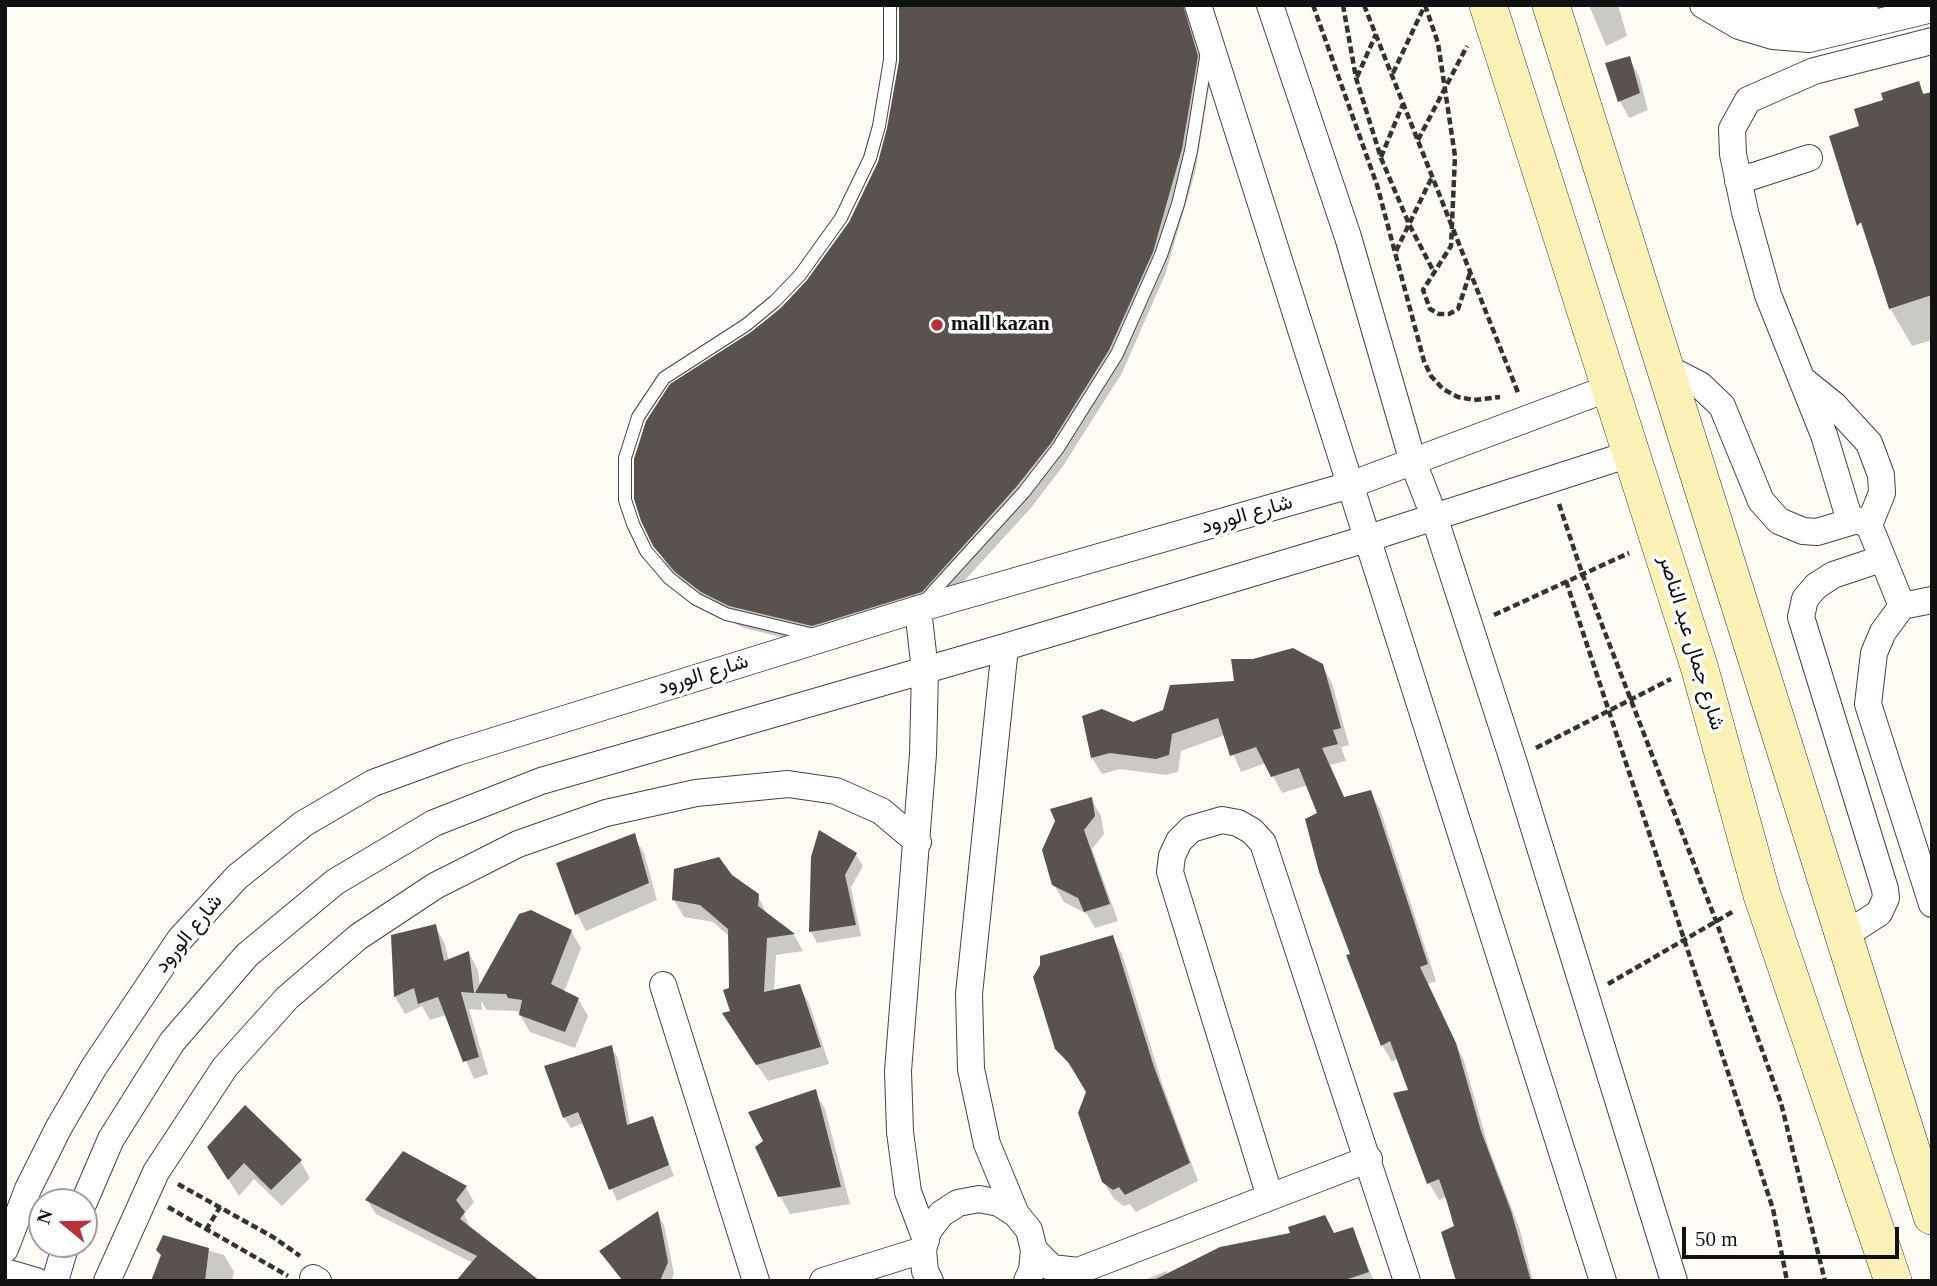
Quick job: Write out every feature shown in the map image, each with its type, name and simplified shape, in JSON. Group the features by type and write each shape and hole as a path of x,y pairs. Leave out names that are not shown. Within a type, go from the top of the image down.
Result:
{"main road":[{"path":"1551,5 1932,1216"},
{"name":"شارع جمال عبد الناصر","path":"1480,20 1612,387 1699,666 1762,895 1893,1281"}],"street":[{"path":"1198,5 1603,1281"},
{"path":"1270,5 1348,237 1413,462 1471,626 1674,1281"},
{"path":"1703,5 1739,26 1773,36 1809,39 1932,9"},
{"path":"1743,5 1786,18 1808,18 1865,5"},
{"path":"1902,606 1881,559 1859,523 1768,295 1738,181 1732,130 1748,100 1814,71 1932,41"},
{"path":"1738,181 1809,158"},
{"path":"1667,368 1700,385 1722,406 1761,501 1779,521 1803,531 1817,532 1859,523 1882,493 1881,475 1869,443 1834,405 1802,379"},
{"name":"شارع الورود","path":"5,1249 28,1189 59,1127 94,1067 180,939 237,877 303,824 373,783 455,752 918,609 1350,485 1612,387"},
{"path":"90,1188 111,1139 172,1042 247,955 335,882 434,823 541,781 1005,648 1366,539 1633,453"},
{"path":"1845,935 1879,913 1886,898 1885,889 1801,617 1805,599 1816,586 1833,575 1881,559"},
{"path":"1932,600 1902,606 1883,632 1874,653 1868,704 1932,904"},
{"path":"918,609 925,671 918,842 898,1071 900,1132 908,1192 924,1245 925,1271 930,1281"},
{"path":"1005,648 969,993 974,1082 988,1144 1016,1214 1029,1230 1032,1271 1052,1268 1078,1271 1369,1159"},
{"path":"107,1281 150,1182 225,1067 287,998 358,937 424,893 518,844 618,810 696,793 788,784 836,792 881,811 918,842"},
{"path":"1270,1196 1170,872 1172,856 1179,841 1191,829 1206,822 1222,820 1238,823 1252,831 1263,843 1407,1281"},
{"path":"663,985 756,1281"},
{"path":"823,1281 924,1245 941,1214 958,1203 979,1199 999,1203 1016,1214"},
{"path":"55,1281 62,1258"},
{"path":"5,1272 36,1281"}],"lane":[{"path":"825,638 726,614 696,599 669,578 646,551 633,524 625,500 625,458 638,417 664,378 746,325 775,301 800,275 841,218 870,158 882,116 890,60 890,5"},
{"path":"918,609 1024,492 1058,448 1117,354 1151,280 1178,204 1191,151 1209,38"}],"path":[{"path":"1312,5 1377,185 1424,361 1431,376 1443,389 1458,397 1489,400 1530,387"},
{"path":"1343,5 1356,78 1381,158 1409,224 1435,274"},
{"path":"1364,5 1528,419"},
{"path":"1392,74 1425,5"},
{"path":"1425,5 1438,43 1455,156 1451,246 1423,290 1424,300 1430,310 1449,314 1458,309 1464,300 1470,272"},
{"path":"1418,140 1480,20"},
{"path":"1356,78 1376,34"},
{"path":"1381,158 1403,103"},
{"path":"1396,252 1432,176"},
{"path":"1550,478 1582,573 1716,921 1781,1104 1825,1281"},
{"path":"1471,626 1582,573 1660,540"},
{"path":"1566,581 1773,1209 1787,1281"},
{"path":"1513,760 1607,709 1699,666"},
{"path":"1586,997 1762,895"},
{"path":"150,1182 220,1207 291,1248 305,1259 315,1279 295,1278 278,1272 206,1230 150,1182"},
{"path":"206,1230 220,1207"}],"building":[{"name":"mall kazan","path":"899,5 1183,5 1198,56 1182,149 1153,252 1109,350 1051,443 1017,486 922,592 812,626 729,606 701,592 675,572 653,546 641,521 634,499 634,459 646,421 670,384 751,332 781,308 807,280 849,222 878,162 887,128 899,61"},
{"path":"1630,56 1640,93 1618,102 1605,63"},
{"path":"1919,81 1923,94 1932,92 1932,295 1889,309 1861,222 1857,226 1829,136 1859,126 1854,109 1883,100 1881,93"},
{"path":"1293,648 1323,664 1341,728 1333,730 1338,744 1322,748 1344,797 1371,790 1428,964 1420,967 1456,1043 1481,1131 1511,1211 1531,1281 1456,1281 1441,1232 1454,1226 1447,1202 1439,1179 1427,1184 1393,1093 1408,1090 1390,1041 1381,1046 1346,955 1350,954 1319,872 1305,819 1317,813 1299,768 1271,777 1256,747 1230,756 1218,718 1172,734 1169,755 1156,759 1110,753 1091,758 1082,716 1102,709 1133,722 1163,710 1170,685 1234,681 1231,659 1253,659"},
{"path":"1092,797 1095,816 1084,830 1110,904 1084,912 1078,898 1052,885 1042,850 1055,821 1050,809"},
{"path":"819,830 857,853 845,875 856,925 809,932 811,857"},
{"path":"635,833 649,883 575,915 556,863"},
{"path":"719,857 732,875 759,894 758,906 795,934 767,938 764,992 800,984 821,1047 756,1065 722,1013 730,1011 723,990 729,988 728,929 700,905 672,900 674,869"},
{"path":"531,910 572,930 551,984 579,998 565,1032 519,1015 522,1000 508,998 506,994 475,993 519,914"},
{"path":"436,924 444,961 469,951 474,993 461,992 479,1057 463,1062 438,997 418,1004 414,988 394,997 391,935"},
{"path":"1113,935 1154,1067 1190,1163 1125,1195 1119,1187 1113,1190 1102,1182 1078,1113 1086,1092 1069,1063 1055,1049 1033,977 1040,965 1040,956"},
{"path":"612,1045 627,1125 653,1116 669,1165 609,1190 578,1112 563,1118 544,1066"},
{"path":"816,1089 841,1187 778,1197 755,1147 763,1141 748,1112"},
{"path":"245,1105 302,1160 271,1190 244,1163 228,1180 207,1147"},
{"path":"403,1151 467,1186 456,1200 465,1212 460,1219 540,1281 456,1281 477,1256 365,1200"},
{"path":"658,1211 668,1262 660,1281 623,1281 599,1251"},
{"path":"1325,1215 1334,1233 1353,1227 1369,1272 1342,1281 1152,1281 1220,1247 1290,1233 1288,1227"},
{"path":"163,1235 209,1248 205,1281 151,1281 161,1255 156,1250"}],"place":[{"name":"mall kazan","path":"937,325"}]}
